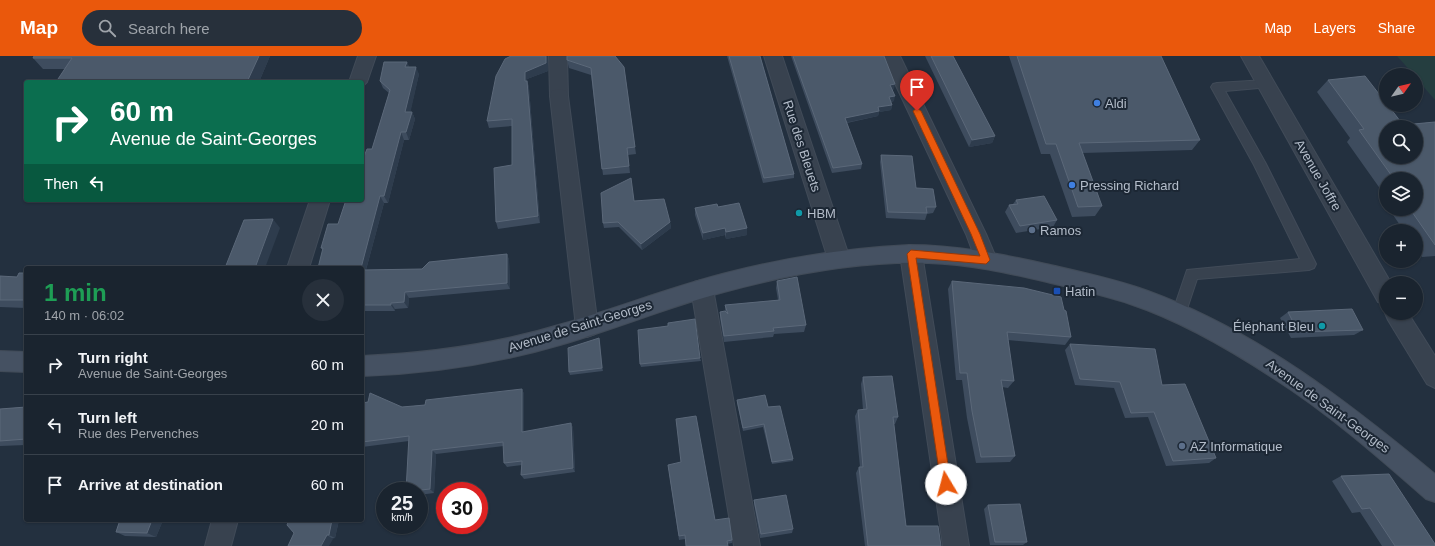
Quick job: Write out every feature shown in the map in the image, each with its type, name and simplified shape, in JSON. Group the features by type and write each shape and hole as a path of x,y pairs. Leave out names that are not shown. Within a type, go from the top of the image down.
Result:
{"main road":[{"name":"Avenue de Saint-Georges","path":"364,366 387,366 458,358 506,349 587,327 702,288 796,265 839,259 911,254 986,260 1023,267 1105,287 1140,298 1215,331 1262,358 1313,392 1379,443 1435,490"},
{"path":"0,361 24,362"}],"street":[{"path":"358,80 364,56"},
{"path":"558,56 559,96 587,327"},
{"name":"Rue des Bleuets","path":"773,56 839,259"},
{"path":"891,56 976,234 986,260"},
{"name":"Avenue Joffre","path":"1250,56 1379,283"},
{"path":"299,266 319,202"},
{"path":"911,254 956,546"},
{"path":"702,288 747,546"},
{"path":"1400,320 1435,377"},
{"path":"218,546 224,522"}],"lane":[{"path":"1179,314 1192,274 1309,264 1260,164 1217,87 1266,84"}],"green space":[{"path":"1397,56 1435,56 1435,100 1423,86 1423,68 1408,68"}],"building":[{"path":"34,56 259,56 248,80 57,80 72,58 33,58"},
{"path":"511,56 546,56 546,63 525,72 538,216 496,222 494,168 512,165 512,119 487,121 496,76 505,59"},
{"path":"567,56 615,56 624,67 635,147 627,148 629,166 602,169 591,68 567,60"},
{"path":"729,56 760,56 794,174 764,178"},
{"path":"793,56 884,56 895,84 890,85 895,96 889,97 892,105 878,107 879,111 845,118 862,164 833,168"},
{"path":"931,56 953,56 995,136 972,140"},
{"name":"Aldi","path":"1017,56 1161,56 1200,140 1079,143 1102,206 1078,207 1056,144 1046,144"},
{"path":"384,62 407,62 405,67 416,67 405,112 412,112 406,132 401,132 384,196 380,196 362,266 318,266 323,248 321,248 328,224 338,224 345,202 364,202 364,156 367,149 372,149 390,90 380,81"},
{"path":"1365,76 1379,94 1379,112 1393,112 1399,120 1379,120 1379,158 1359,130 1364,129 1328,80"},
{"path":"1435,122 1435,245 1423,228 1423,224 1420,224 1415,216 1423,216 1423,172 1389,172 1383,164 1423,164 1423,123"},
{"path":"881,155 912,156 916,188 933,189 936,207 926,207 927,213 888,212"},
{"path":"631,178 634,201 664,199 670,222 641,244 618,222 603,223 601,193"},
{"path":"1044,196 1057,220 1020,226 1009,205 1018,204 1016,200"},
{"path":"739,203 747,228 726,232 725,228 703,233 695,208 717,204 718,207"},
{"path":"273,219 256,266 226,266 244,220"},
{"path":"507,254 507,283 405,292 404,302 391,303 391,305 364,305 364,270 422,269 429,262"},
{"path":"19,273 24,273 24,300 0,300 0,276 17,277"},
{"path":"797,277 806,325 773,328 774,331 724,336 720,312 725,311 728,314 725,305 780,300 777,281"},
{"path":"952,281 1024,288 1061,297 1064,310 1066,311 1071,337 1007,332 1014,381 1001,380 1015,456 981,457 972,411 967,373 960,373"},
{"name":"Éléphant Bleu","path":"1352,309 1363,330 1298,332 1288,312"},
{"path":"695,319 700,358 640,364 638,330 668,326 668,323"},
{"path":"599,338 602,368 569,372 568,348"},
{"path":"1070,344 1155,349 1162,385 1185,384 1216,458 1173,461 1154,412 1131,413 1120,382 1080,379"},
{"path":"892,376 898,417 893,417 906,526 938,526 941,546 868,546 859,467 863,467 858,410 867,409 863,377"},
{"path":"522,389 522,432 571,423 573,468 521,475 522,461 504,463 503,442 432,450 430,489 428,489 428,482 406,482 409,436 364,442 364,403 368,402 370,393 402,407 425,405 426,400"},
{"path":"765,395 768,407 780,406 793,459 772,462 764,424 743,428 737,400"},
{"path":"24,407 24,439 0,441 0,409"},
{"path":"696,416 715,520 729,518 732,540 727,541 728,546 686,546 685,535 679,536 668,465 681,462 676,419"},
{"path":"1389,474 1435,546 1395,546 1370,508 1362,509 1341,476"},
{"path":"786,495 793,529 761,534 754,500"},
{"path":"1020,504 1027,542 995,542 988,505"},
{"path":"119,522 151,522 147,533 116,532"},
{"path":"288,522 332,522 329,535 327,535 321,546 288,546 294,533 287,525"}],"place":[{"name":"Aldi","path":"1097,103"},
{"name":"Pressing Richard","path":"1072,185"},
{"name":"HBM","path":"799,213"},
{"name":"Ramos","path":"1032,230"},
{"name":"Hatin","path":"1057,291"},
{"name":"Éléphant Bleu","path":"1322,326"},
{"name":"AZ Informatique","path":"1182,446"}],"route":[{"path":"917,111 976,234 986,260 911,254 946,484"}]}
